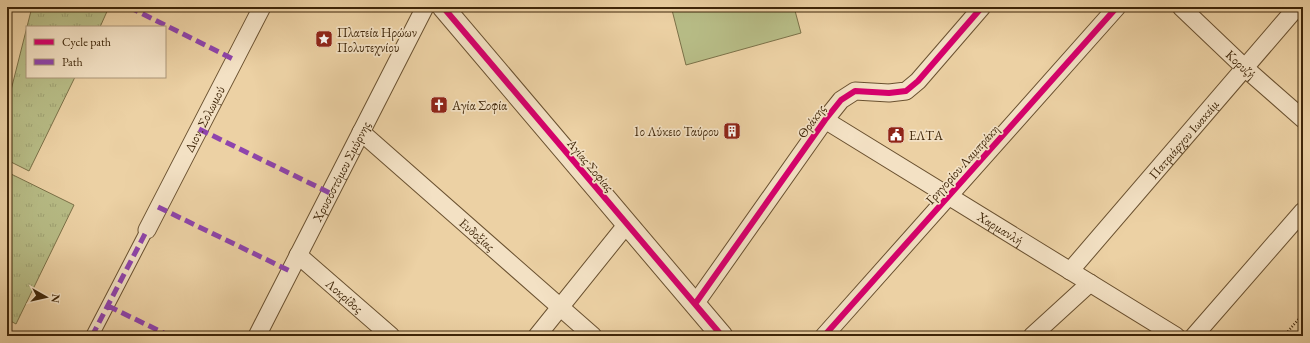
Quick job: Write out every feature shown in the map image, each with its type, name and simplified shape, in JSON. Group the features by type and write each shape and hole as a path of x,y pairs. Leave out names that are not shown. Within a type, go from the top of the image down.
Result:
{"street":[{"name":"Διον. Σολωμού","path":"147,230 262,7"},
{"name":"Χρυσοστόμου Σμύρνης","path":"257,336 425,7"},
{"name":"Αγίας Σοφίας","path":"443,7 722,336"},
{"name":"Θράκης","path":"695,304 825,120 841,100 855,91 889,93 906,91 918,81 982,7"},
{"name":"Γρηγορίου Λαμπράκη","path":"824,336 1117,7"},
{"name":"Κορυζή","path":"1181,7 1245,68 1303,119"},
{"name":"Πατριάρχου Ιωακείμ","path":"1070,271 1297,7"},
{"name":"Χαρμανλή","path":"825,120 1176,336"},
{"name":"Ευδοξίας","path":"361,132 593,336"},
{"path":"1194,336 1303,211"},
{"path":"537,336 627,224"},
{"path":"92,336 147,230"},
{"name":"Λοκρίδος","path":"298,255 391,336"},
{"path":"1032,336 1090,283"}],"path":[{"path":"1284,336 1303,314"}],"green space":[{"path":"32,7 109,7 100,26 27,26"},
{"path":"682,7 794,7 801,33 686,65 672,10"},
{"path":"26,31 26,78 75,78 29,171 7,160 7,106"},
{"path":"7,172 74,205 16,324 7,319"}],"marked path":[{"path":"129,7 235,60"},
{"path":"199,129 330,193"},
{"path":"158,207 290,271"},
{"path":"92,336 147,230"},
{"path":"108,306 170,336"}],"cycle path":[{"path":"443,7 722,336"},
{"path":"695,304 825,120 841,100 855,91 889,93 906,91 918,81 982,7"},
{"path":"824,336 1117,7"}],"place":[{"name":"Πλατεία Ηρώων Πολυτεχνίου","path":"324,39"},
{"name":"Αγία Σοφία","path":"439,105"},
{"name":"1ο Λύκειο Ταύρου","path":"732,131"},
{"name":"ΕΛΤΑ","path":"896,135"}]}
